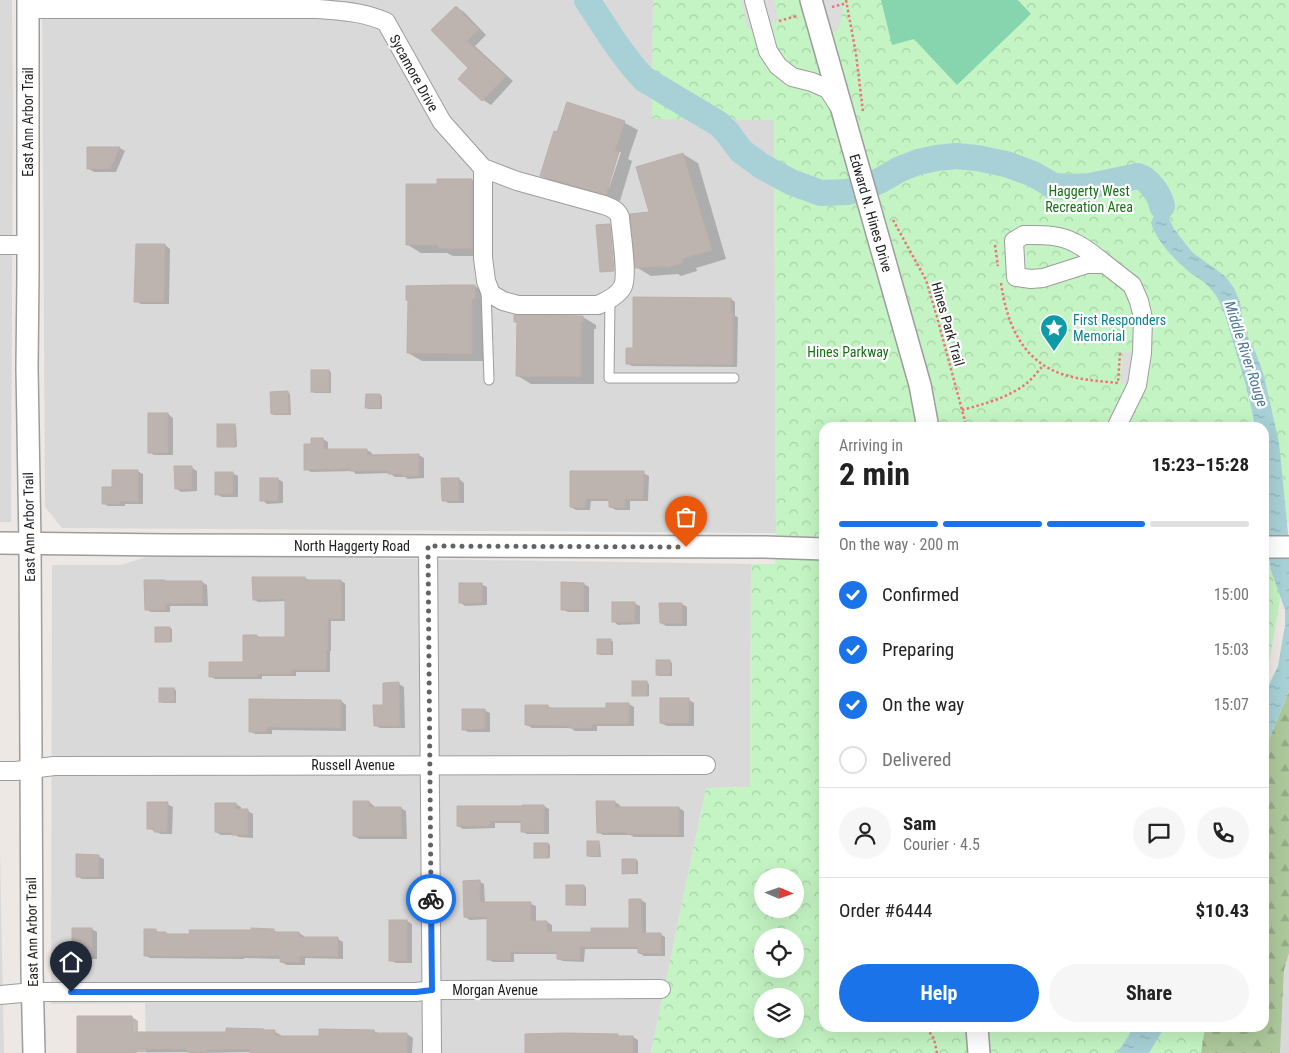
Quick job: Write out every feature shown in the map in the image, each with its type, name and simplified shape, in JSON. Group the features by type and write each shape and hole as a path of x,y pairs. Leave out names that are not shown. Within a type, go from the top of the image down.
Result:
{"street":[{"path":"754,0 768,51 778,66 792,77 812,82 828,89 842,111"},
{"name":"Edward N. Hines Drive","path":"811,0 920,385 927,422"},
{"name":"Sycamore Drive","path":"28,4 318,9 374,16 386,22 442,122 483,168"},
{"name":"East Ann Arbor Trail","path":"28,4 27,368 34,1053"},
{"path":"483,168 517,181 604,205 618,212 625,276 623,287 610,300 598,305 518,305 503,301 492,294 486,282 483,258 483,168"},
{"path":"1105,264 1087,264 1043,278 1016,277 1014,241 1024,235 1049,235 1064,238 1076,243 1105,264 1132,285 1139,301 1143,318 1142,354 1137,385 1119,422"},
{"path":"0,245 28,245"},
{"name":"North Haggerty Road","path":"0,543 819,548"},
{"path":"428,546 432,1053"},
{"path":"1269,547 1289,547"},
{"name":"Russell Avenue","path":"0,771 54,766 706,765"},
{"name":"Morgan Avenue","path":"0,995 33,992 416,992 432,990 661,989"},
{"path":"977,1032 979,1053"}],"lane":[{"path":"486,282 489,380"},
{"path":"610,300 609,378 734,378"}],"path":[{"path":"846,0 856,54 864,119"},
{"name":"Hines Park Trail","path":"891,217 926,280 938,317 964,422"},
{"path":"995,245 999,274"},
{"path":"1000,282 1004,305 1014,333 1030,355 1043,366 1064,375 1118,383 1120,353"},
{"path":"962,410 985,404 1009,394 1027,383 1043,366"},
{"path":"930,1032 934,1039 937,1053"}],"shaded area":[{"path":"0,0 12,0 11,522 0,522"},
{"path":"42,0 653,0 652,119 774,119 776,533 62,528 45,507"},
{"path":"741,0 774,0 779,21 748,29"},
{"path":"811,0 840,0 843,10 838,30 821,34"},
{"path":"1123,352 1142,353 1137,385 1121,384"},
{"path":"152,555 751,564 750,787 706,788 651,1053 146,1053 145,1003 51,1004 52,565 121,565"},
{"path":"0,848 4,1053 0,1053"},
{"path":"1289,953 1289,1053 1280,1053 1284,970"}],"green space":[{"name":"Haggerty West Recreation Area","path":"653,0 1289,0 1289,523 1285,523 1285,571 1269,662 1269,422 819,422 819,1032 1204,1032 1201,1053 651,1053 706,788 750,787 751,564 775,564 774,120 652,119"},
{"path":"881,0 1018,0 1031,14 957,85 914,39 892,45"},
{"path":"1289,691 1289,953 1284,970 1280,1053 1149,1053 1162,1032 1269,1032 1269,740"}],"water":[{"path":"1143,177 1156,177 1166,190 1169,218 1174,229 1192,252 1225,276 1234,288 1240,302 1244,330 1255,351 1264,376 1279,443 1289,543 1289,691 1269,740 1269,685 1278,666 1285,625 1285,610 1271,570 1269,558 1269,422 1254,422 1245,383 1221,304 1214,292 1177,261 1157,236 1151,223 1157,208 1152,198 1144,192"},
{"path":"1130,1032 1162,1032 1149,1053 1117,1053"}],"building":[{"path":"456,6 479,30 467,41 506,76 482,101 458,79 468,68 431,30"},
{"path":"567,102 625,121 615,151 619,152 606,195 540,176 554,131 557,132"},
{"path":"87,147 120,147 110,169 87,169"},
{"path":"683,153 712,250 682,259 683,263 666,268 665,266 635,268 630,214 649,212 636,167"},
{"path":"437,179 472,179 472,249 438,248 438,245 406,245 406,184 437,184"},
{"path":"610,224 614,271 600,272 596,225"},
{"path":"136,244 165,244 164,302 134,302"},
{"path":"475,285 475,299 472,299 472,354 407,353 408,300 406,300 406,286"},
{"path":"633,297 731,298 731,313 733,313 733,365 626,364 626,348 633,348"},
{"path":"514,315 583,316 583,322 581,322 581,377 516,376 517,322 514,322"},
{"path":"311,370 329,370 329,392 311,392"},
{"path":"288,391 289,414 271,414 270,392"},
{"path":"366,394 380,394 380,408 365,408"},
{"path":"148,413 168,413 168,453 148,453"},
{"path":"217,424 235,424 235,447 217,447"},
{"path":"311,438 323,438 324,449 367,449 367,455 419,454 419,476 388,474 388,471 350,471 350,469 304,470 304,444 311,444"},
{"path":"174,466 192,466 192,489 175,489"},
{"path":"112,470 138,470 138,502 120,501 120,504 102,504 102,487 112,487"},
{"path":"570,471 644,471 643,499 625,499 625,508 609,507 609,499 586,499 585,508 570,507"},
{"path":"215,472 233,472 233,494 215,495"},
{"path":"260,478 278,478 278,501 260,501"},
{"path":"441,478 459,478 459,501 442,501"},
{"path":"252,577 305,577 305,580 341,580 342,619 328,619 326,670 292,670 292,674 258,674 258,677 209,677 209,662 243,662 243,635 285,637 285,599 253,600"},
{"path":"144,580 202,581 203,603 165,604 165,610 145,610"},
{"path":"561,582 584,583 584,610 561,610"},
{"path":"459,583 482,583 482,603 459,603"},
{"path":"612,602 635,602 635,622 612,622"},
{"path":"659,603 682,603 682,624 660,623"},
{"path":"155,627 170,627 170,642 155,642"},
{"path":"597,639 611,639 611,654 597,654"},
{"path":"656,660 670,660 670,675 656,675"},
{"path":"632,681 647,681 647,696 632,696"},
{"path":"399,682 400,726 374,726 373,705 383,705 383,683"},
{"path":"159,688 174,688 174,702 159,702"},
{"path":"660,698 689,698 689,723 660,723"},
{"path":"249,699 341,700 341,728 267,727 267,732 249,732"},
{"path":"606,703 629,703 629,724 592,724 592,728 525,725 525,705 548,705 548,708 606,708"},
{"path":"462,709 485,709 485,729 462,730"},
{"path":"353,801 369,801 369,807 401,807 402,836 353,836"},
{"path":"596,801 615,801 615,807 679,807 679,835 627,834 627,832 597,833"},
{"path":"147,802 168,802 167,832 154,832 154,829 147,829"},
{"path":"215,803 236,803 236,809 248,809 248,835 215,832"},
{"path":"544,805 544,832 521,832 521,821 490,821 490,826 457,826 457,806"},
{"path":"587,841 599,841 599,856 587,856"},
{"path":"534,843 548,843 548,858 534,858"},
{"path":"76,854 99,855 99,877 76,877"},
{"path":"622,859 636,859 636,873 622,874"},
{"path":"480,880 480,902 531,902 531,921 547,921 547,932 591,932 591,928 629,928 629,899 641,899 642,933 661,933 661,954 638,953 638,947 580,947 580,960 557,959 557,952 510,952 510,960 487,960 487,917 464,917 463,881"},
{"path":"566,885 584,885 584,905 566,905"},
{"path":"389,920 407,920 407,961 389,961"},
{"path":"72,928 92,928 92,957 72,957"},
{"path":"251,928 274,929 274,932 299,932 299,937 338,937 338,957 300,956 300,962 280,962 280,956 144,956 144,929 156,929 156,932 166,932 166,934 190,934 189,930 251,930"},
{"path":"77,1016 132,1016 132,1032 226,1032 226,1028 275,1030 275,1036 319,1036 319,1029 407,1033 407,1053 250,1053 250,1049 187,1052 187,1049 136,1049 136,1053 77,1053"},
{"path":"564,1033 633,1036 633,1053 525,1053 525,1034"}],"waterway":[{"name":"Middle River Rouge","path":"587,0 621,51 644,79 719,124 741,151 763,167 791,182 821,193 847,192 864,188 900,169 918,162 956,156 1006,164 1033,174 1054,186 1090,186 1138,176 1146,180 1153,188 1162,206"}],"way so far":[{"path":"431,899 428,546 686,547"}],"place":[{"name":"First Responders Memorial","path":"1054,352"}],"route":[{"path":"71,992 416,992 432,990 431,899"}],"park label":[{"name":"Hines Parkway","path":"848,352"}]}
